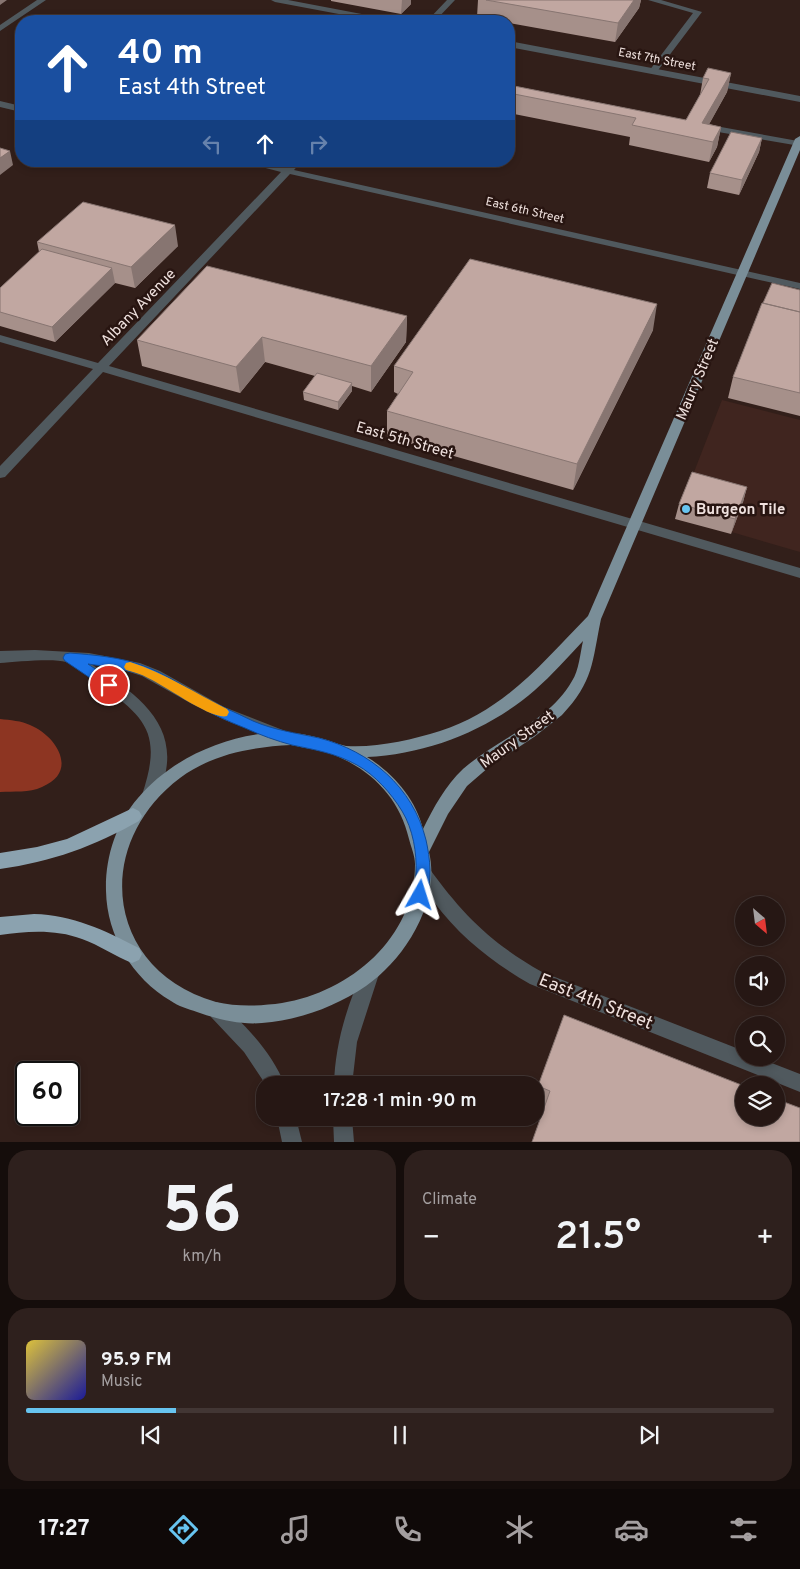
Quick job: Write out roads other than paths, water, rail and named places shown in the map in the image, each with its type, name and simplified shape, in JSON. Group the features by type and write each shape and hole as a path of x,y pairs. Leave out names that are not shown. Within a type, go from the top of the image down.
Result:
{"highway":[{"path":"0,861 48,854 63,849 97,836 133,816"},
{"path":"0,926 36,923 63,926 88,932 132,954"}],"main road":[{"name":"Maury Street","path":"422,850 438,813 458,785 482,763 546,720 580,681 594,619 799,141"},
{"name":"Maury Street","path":"344,752 372,752 420,745 456,732 487,717 531,686 594,619"},
{"path":"291,739 319,744 344,752 370,767 396,792 408,809 417,829 422,850 423,873 420,895 403,938 388,957 349,990 324,1002 298,1011 271,1015 244,1015 217,1011 191,1002 168,990 148,974 132,954 122,936 115,916 112,882 116,854 123,835 133,816 150,795 173,774 200,758 230,746 260,740 291,739"}],"street":[{"path":"20,15 42,0"},
{"path":"275,0 356,15"},
{"path":"437,15 451,0"},
{"path":"652,0 698,12 653,71"},
{"path":"0,29 15,19"},
{"name":"East 7th Street","path":"515,45 800,99"},
{"path":"0,104 15,108"},
{"path":"721,130 799,141"},
{"name":"East 6th Street","path":"270,167 800,286"},
{"name":"Albany Avenue","path":"0,474 292,167"},
{"name":"East 5th Street","path":"0,338 800,573"},
{"path":"0,657 70,658 100,661 140,669 162,679 201,702 250,725 291,739"},
{"path":"70,658 132,701 144,712 152,724 158,742 160,759 150,795"},
{"name":"East 4th Street","path":"423,873 454,917 470,933 490,950 522,971 800,1083"},
{"path":"343,1076 345,1050 353,1019 370,974"},
{"path":"217,1011 246,1039 272,1076"},
{"path":"289,1126 292,1142"},
{"path":"343,1126 344,1142"}],"place":[{"name":"Burgeon Tile","path":"686,509"}]}
